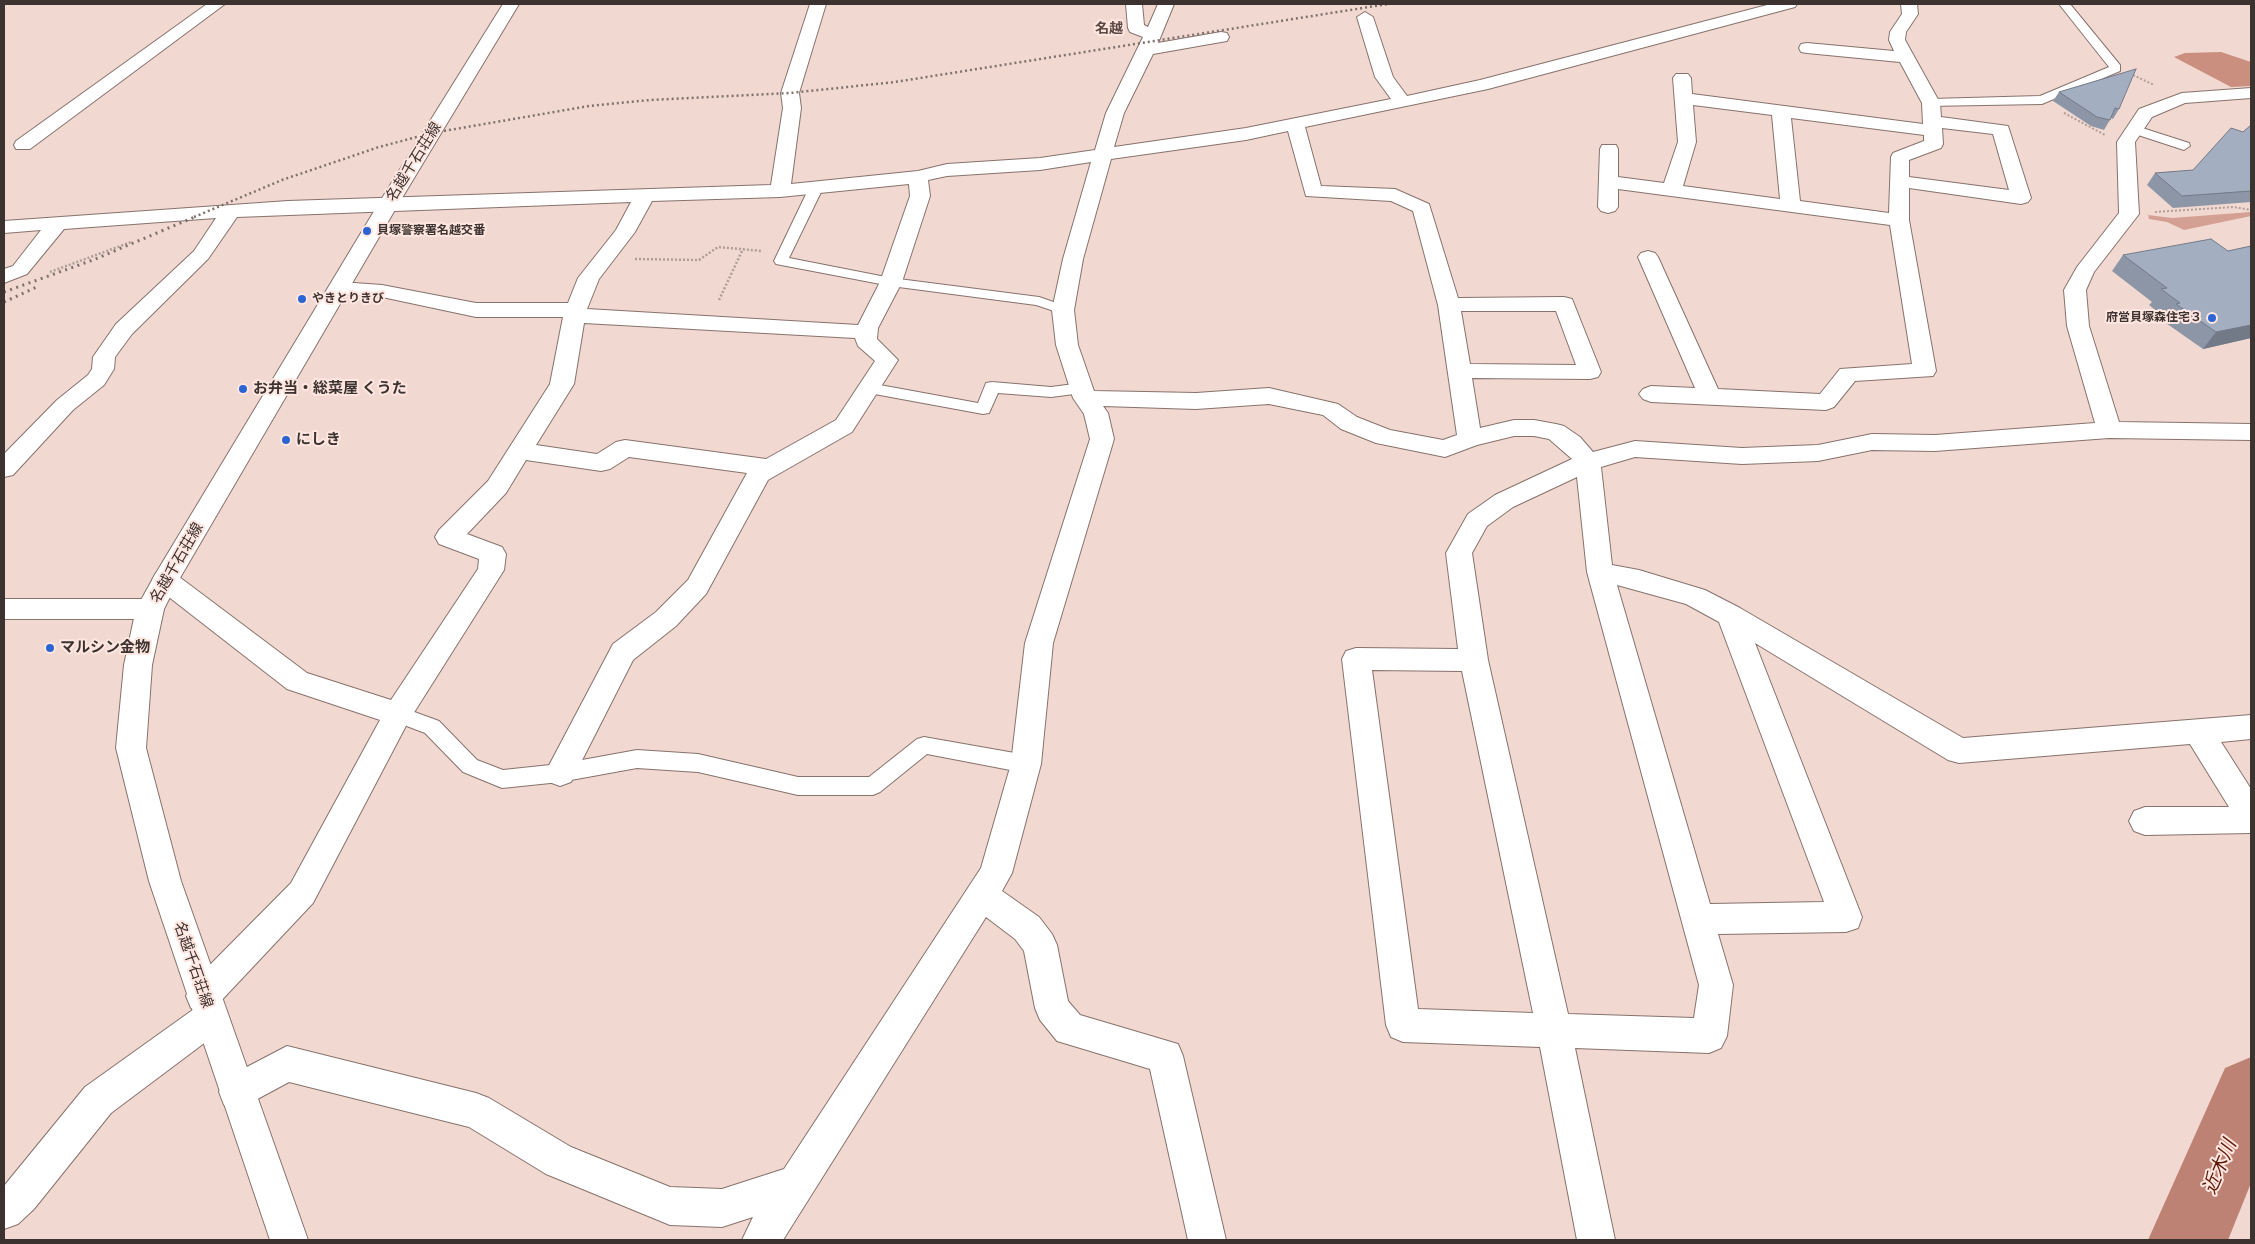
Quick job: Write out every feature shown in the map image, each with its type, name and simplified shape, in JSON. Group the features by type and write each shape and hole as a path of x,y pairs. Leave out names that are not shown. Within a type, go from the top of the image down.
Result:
{"street":[{"path":"23,144 217,4"},
{"name":"名越千石荘線","path":"289,1240 165,881 132,748 138,665 150,609 165,580 389,203 511,4"},
{"path":"780,191 792,108 790,93 818,4"},
{"path":"1134,4 1136,28 1149,42"},
{"path":"761,1240 849,1099 996,873 1026,764 1039,643 1102,439 1096,413 1084,393 1067,345 1063,310 1073,260 1104,154 1114,112 1166,4"},
{"path":"4,227 231,211 389,203 780,191 918,177 948,170 1040,164 1226,137 1402,102 1482,84 1789,4"},
{"path":"1651,394 1826,402 1848,374 1925,371 1899,220 1900,157 1934,144 1932,118 1897,40 1898,32 1910,14 1909,4"},
{"path":"1365,17 1384,77 1402,102"},
{"path":"1149,42 1221,37"},
{"path":"1807,48 1906,57"},
{"path":"1672,190 1687,142 1682,78"},
{"path":"2109,430 2078,326 2076,290 2084,272 2129,214 2126,142 2145,113 2182,98 2251,93"},
{"path":"1683,98 1781,111 1932,118 2001,130 2021,198 1899,181"},
{"path":"1781,111 1791,206"},
{"path":"1295,124 1313,192 1394,195 1422,208 1449,305 1470,439"},
{"path":"1608,207 1609,149"},
{"path":"560,773 623,652 666,619 697,587 759,474 844,426 887,360 866,341 867,332 891,282 920,196 918,177"},
{"path":"1608,182 1899,220"},
{"path":"4,1210 21,1196 98,1100 207,1007 302,893 398,714 491,570 493,554 448,537 497,487 562,384 576,313 589,278 625,232 645,195"},
{"path":"4,468 65,405 96,380 103,369 104,357 124,329 201,255 231,211"},
{"path":"4,277 20,270 59,222"},
{"path":"1648,257 1710,397"},
{"path":"340,288 382,291 476,310 576,313 867,332"},
{"path":"1449,305 1564,304 1590,372 1459,371"},
{"path":"1084,393 1196,401 1269,396 1330,409 1349,423 1385,438 1445,449 1470,439 1514,428 1534,428 1556,432 1571,443 1588,462 1600,572 1716,985 1709,1036 1404,1025 1356,659 1474,660"},
{"path":"1596,1240 1554,1031 1474,660 1459,553 1477,520 1504,501 1588,462 1635,449 1742,456 1818,454 1872,442 1934,443 2109,430 2251,432"},
{"path":"520,451 601,463 625,448 771,468"},
{"path":"1600,572 1639,580 1695,597 1730,615 1959,751 2251,727"},
{"path":"165,580 297,681 398,714"},
{"path":"4,609 150,609"},
{"path":"1698,919 1846,917 1730,615"},
{"path":"2198,731 2251,814"},
{"path":"2145,821 2251,820"},
{"path":"982,895 1027,928 1040,945 1052,1008 1069,1029 1165,1056 1207,1240"},
{"path":"237,1092 287,1064 476,1111 559,1161 670,1206 722,1208 796,1184"}],"lane":[{"path":"1932,118 2042,100 2116,68 2064,4"},
{"path":"2133,129 2184,146"},
{"path":"816,188 782,260 891,282 1039,301 1063,310"},
{"path":"869,388 983,409 992,387 1084,393"},
{"path":"398,714 432,727 470,766 502,779 560,773 637,759 698,763 798,786 872,786 924,745 1026,764"}],"path":[{"path":"2116,68 2182,98"},
{"path":"2042,100 2112,139"},
{"path":"2129,214 2234,207 2251,210"},
{"path":"45,274 162,229 172,215"},
{"path":"604,259 699,260 718,247 785,253"},
{"path":"709,323 743,249"}],"shaded area":[{"path":"2221,52 2251,62 2251,86 2231,87 2174,57 2185,53"},
{"path":"2251,212 2251,216 2184,230 2167,222 2149,219 2148,215 2172,218"}],"building":[{"path":"2136,69 2119,109 2115,108 2110,120 2097,117 2059,92"},
{"path":"2251,125 2251,191 2182,196 2155,173 2193,170 2231,128 2243,132"},
{"path":"2211,239 2228,251 2251,246 2251,325 2216,332 2176,304 2180,303 2161,289 2167,288 2123,255"}],"waterway":[{"name":"近木川","path":"2188,1240 2251,1094"}],"railway":[{"path":"194,217 282,180 379,147 432,133 589,106 650,100 790,93 895,82 1388,4"},
{"path":"4,292 93,260 197,216"},
{"path":"4,302 39,286"}],"place":[{"name":"貝塚警察署名越交番","path":"367,231"},
{"name":"やきとりきび","path":"302,299"},
{"name":"府営貝塚森住宅３","path":"2212,318"},
{"name":"お弁当・総菜屋 くうた","path":"243,389"},
{"name":"にしき","path":"286,440"},
{"name":"マルシン金物","path":"50,648"}],"district":[{"name":"名越","path":"1109,29"}]}
